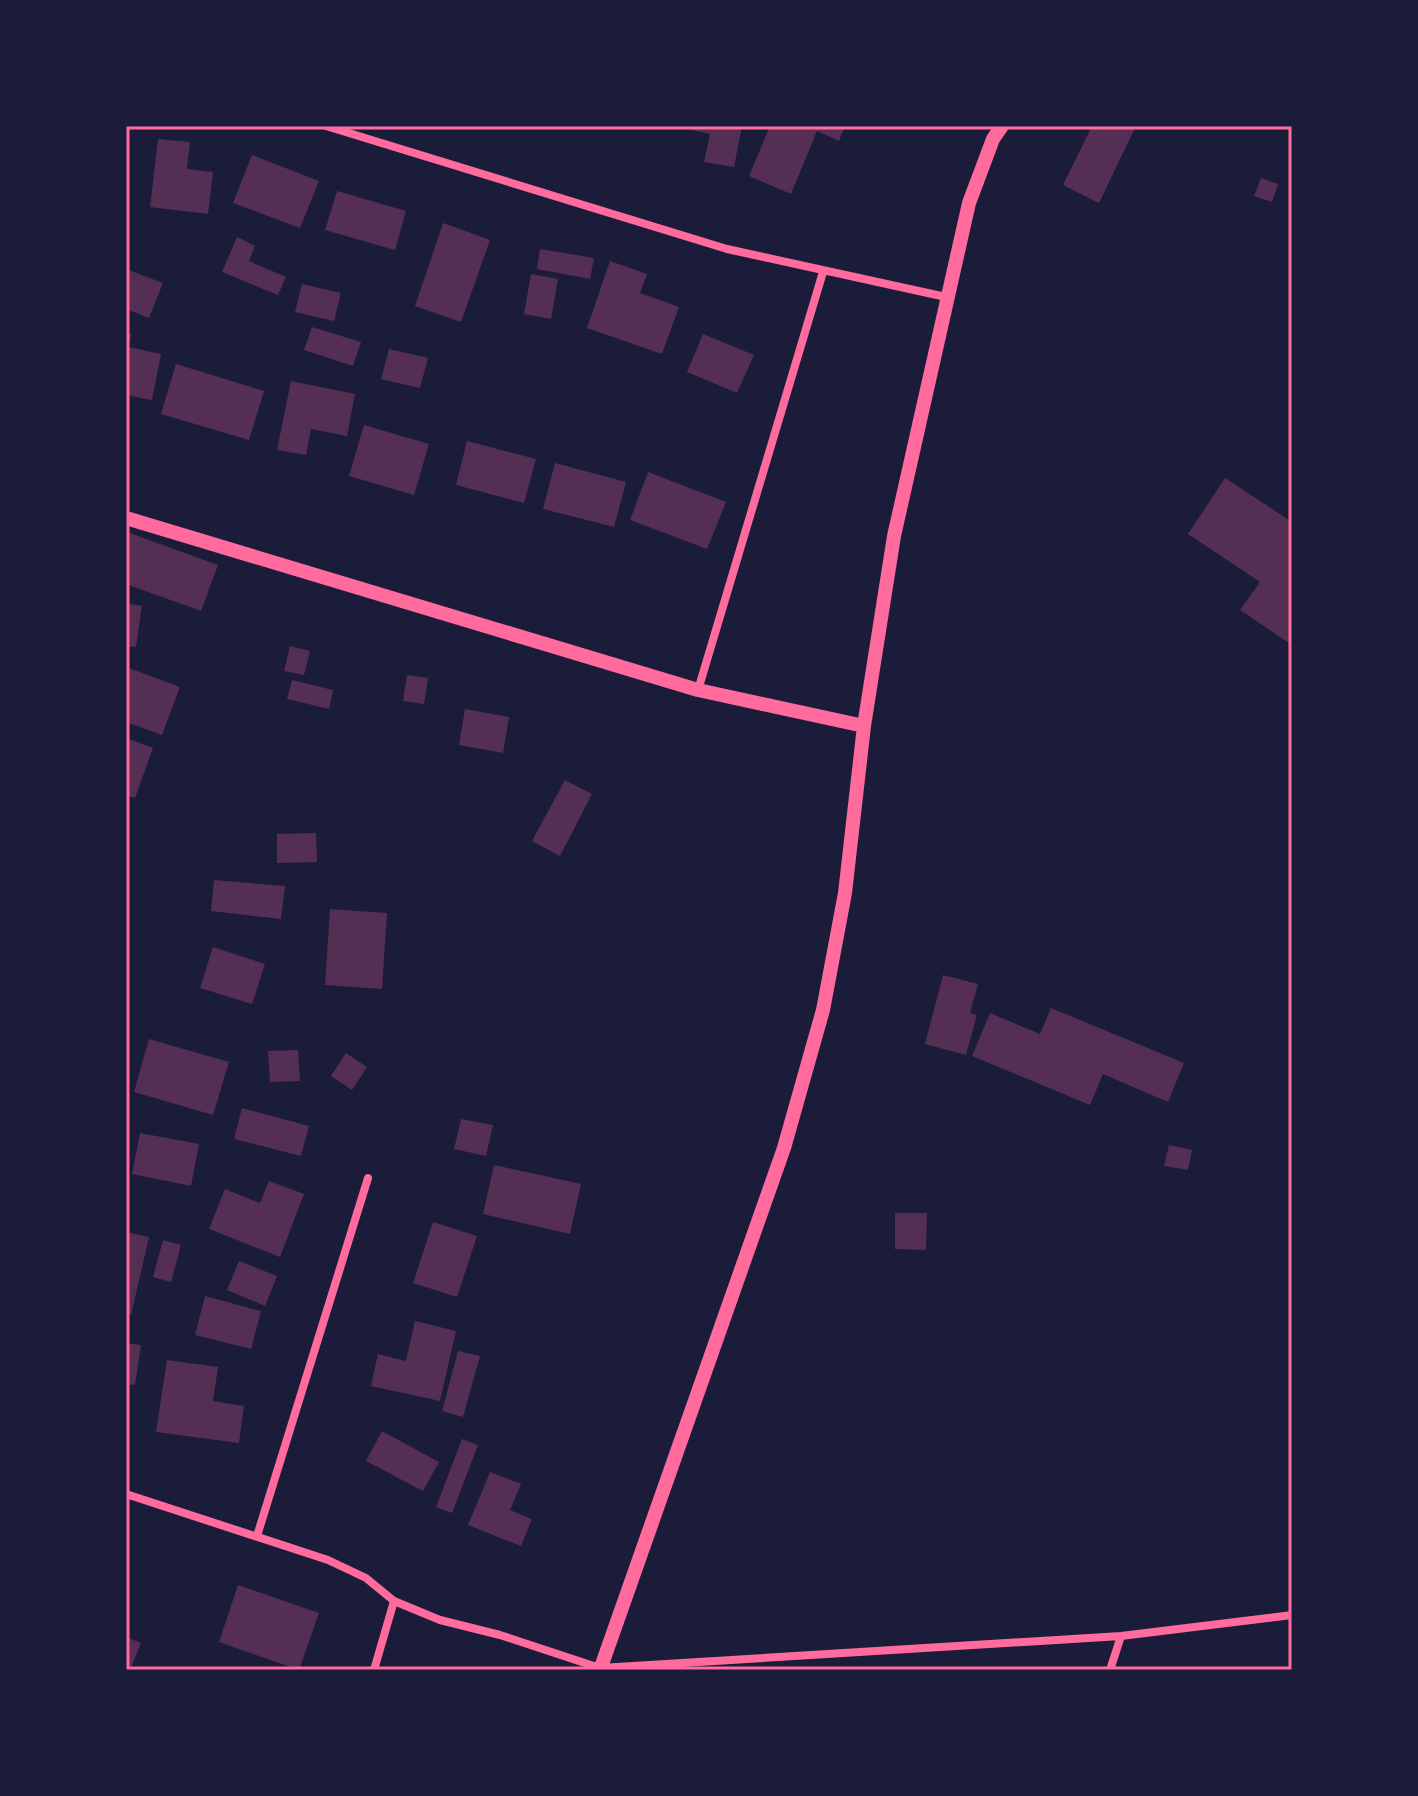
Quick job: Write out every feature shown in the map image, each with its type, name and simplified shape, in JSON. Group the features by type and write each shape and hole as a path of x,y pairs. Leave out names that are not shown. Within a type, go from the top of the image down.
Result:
{"street":[{"path":"326,126 727,249 946,297"},
{"path":"600,1669 789,1132 823,1010 845,893 864,726 894,536 969,203 995,130"},
{"path":"698,690 823,272"},
{"path":"126,518 698,690 864,726"},
{"path":"257,1536 368,1178"},
{"path":"126,1494 257,1536 354,1572 394,1601 440,1620 500,1635 600,1669 1121,1636 1292,1615"},
{"path":"374,1670 394,1601"},
{"path":"1110,1670 1121,1636"}],"building":[{"path":"675,126 742,126 734,167 704,162 710,134"},
{"path":"770,126 845,126 839,141 817,131 791,194 749,176"},
{"path":"1092,126 1136,126 1099,203 1063,185"},
{"path":"158,139 190,142 187,169 213,172 208,214 150,207"},
{"path":"252,155 319,181 300,228 233,203"},
{"path":"1261,178 1278,184 1272,202 1254,196"},
{"path":"337,191 406,211 395,250 325,230"},
{"path":"443,223 490,240 461,322 415,306"},
{"path":"237,237 255,246 249,261 286,277 278,295 222,272"},
{"path":"540,249 594,258 590,279 537,269"},
{"path":"610,261 647,274 640,293 679,307 662,354 587,328"},
{"path":"126,269 163,283 149,318 126,309"},
{"path":"531,274 558,279 551,319 524,314"},
{"path":"302,284 341,293 334,321 295,312"},
{"path":"312,327 361,342 353,366 304,350"},
{"path":"126,333 131,334 129,347 161,354 152,400 126,395"},
{"path":"703,334 754,355 737,393 687,372"},
{"path":"389,349 428,358 420,388 381,379"},
{"path":"176,364 264,391 249,440 161,414"},
{"path":"291,381 355,394 347,436 311,429 306,455 277,450"},
{"path":"364,425 429,444 414,495 349,476"},
{"path":"467,441 536,459 524,503 456,485"},
{"path":"555,463 626,482 614,527 543,509"},
{"path":"648,472 726,502 707,549 630,520"},
{"path":"1225,478 1292,522 1292,645 1240,610 1260,582 1188,534"},
{"path":"127,532 218,565 201,611 126,584"},
{"path":"126,603 142,606 136,647 126,646"},
{"path":"290,646 310,651 304,675 284,671"},
{"path":"126,667 180,687 162,735 126,722"},
{"path":"407,675 428,678 424,704 403,701"},
{"path":"292,680 333,690 329,709 287,699"},
{"path":"465,709 509,717 503,753 459,745"},
{"path":"126,738 153,748 135,798 126,795"},
{"path":"565,780 592,794 560,856 532,841"},
{"path":"316,833 317,862 277,863 277,834"},
{"path":"214,880 285,886 281,919 211,911"},
{"path":"330,909 387,913 382,989 325,985"},
{"path":"213,947 265,964 252,1004 200,988"},
{"path":"943,975 978,984 970,1013 977,1015 966,1055 925,1044"},
{"path":"1051,1008 1184,1063 1168,1102 1103,1074 1090,1105 972,1056 990,1013 1040,1034"},
{"path":"149,1039 229,1062 213,1115 134,1092"},
{"path":"298,1050 300,1081 270,1082 268,1051"},
{"path":"346,1053 367,1067 352,1090 331,1076"},
{"path":"242,1108 309,1126 301,1156 234,1139"},
{"path":"461,1119 493,1125 486,1156 454,1149"},
{"path":"140,1133 199,1144 191,1186 132,1174"},
{"path":"1169,1145 1192,1150 1188,1170 1164,1166"},
{"path":"494,1165 581,1184 570,1234 483,1214"},
{"path":"269,1181 304,1194 280,1257 209,1229 225,1189 260,1203"},
{"path":"895,1213 927,1213 926,1250 895,1249"},
{"path":"433,1222 477,1236 457,1297 413,1283"},
{"path":"126,1232 149,1237 131,1315 126,1314"},
{"path":"163,1240 181,1245 171,1282 153,1277"},
{"path":"239,1261 277,1276 265,1306 227,1290"},
{"path":"205,1296 261,1311 251,1349 195,1335"},
{"path":"415,1321 456,1331 440,1401 371,1386 378,1354 406,1361"},
{"path":"126,1343 141,1345 135,1385 126,1384"},
{"path":"458,1351 480,1356 463,1417 442,1411"},
{"path":"167,1360 218,1367 213,1401 244,1406 239,1443 156,1432"},
{"path":"382,1431 439,1462 423,1491 366,1461"},
{"path":"462,1439 478,1445 452,1513 436,1507"},
{"path":"490,1472 521,1484 510,1510 532,1519 521,1546 468,1525"},
{"path":"238,1585 319,1613 299,1670 219,1642"},
{"path":"126,1637 141,1643 131,1668 126,1666"}]}
